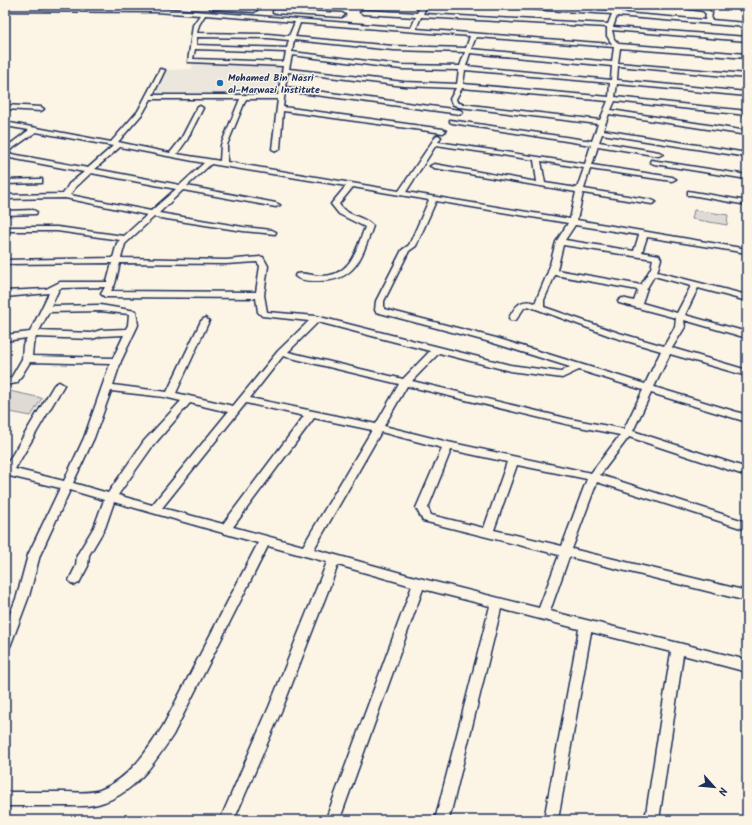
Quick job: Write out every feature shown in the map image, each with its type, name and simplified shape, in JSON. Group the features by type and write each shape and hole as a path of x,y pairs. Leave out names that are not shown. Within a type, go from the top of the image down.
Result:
{"street":[{"path":"156,10 161,5"},
{"path":"269,20 280,5"},
{"path":"412,31 424,5"},
{"path":"494,5 526,6 747,25"},
{"path":"539,308 540,300 552,272 560,242 572,221 580,190 601,132 602,122 608,112 612,100 618,46 610,38 610,27 620,5"},
{"path":"668,5 705,10 709,13 705,44"},
{"path":"254,10 213,6 196,25 190,61 196,63 286,67 404,84 460,86 658,103 747,113"},
{"path":"522,30 526,6"},
{"path":"5,9 156,10 412,31 474,34 522,30 610,27 705,44 747,56"},
{"path":"16,9 14,11 18,12 157,14 180,16 190,20"},
{"path":"275,12 342,15"},
{"path":"363,12 419,15 618,46 705,44 747,39"},
{"path":"276,149 282,89 292,37 298,22"},
{"path":"474,34 462,68 460,86 453,99 454,103 469,107 602,122"},
{"path":"194,35 292,37 393,48 469,50 747,76"},
{"path":"192,47 289,51 402,67 438,66 747,94"},
{"path":"65,196 72,186 90,171 117,143 141,112 150,97 162,70"},
{"path":"282,89 460,112"},
{"path":"150,97 281,97"},
{"path":"223,163 224,145 244,97"},
{"path":"402,192 443,130 460,112 469,107"},
{"path":"6,108 41,109"},
{"path":"172,154 184,140 200,108"},
{"path":"281,109 443,130"},
{"path":"608,112 747,133"},
{"path":"452,121 659,154"},
{"path":"5,124 210,161 747,251"},
{"path":"5,151 35,129"},
{"path":"601,132 747,156"},
{"path":"434,143 672,179"},
{"path":"5,155 276,205"},
{"path":"537,159 540,181 543,185"},
{"path":"100,308 105,294 111,284 121,243 210,161"},
{"path":"654,162 747,177"},
{"path":"434,166 652,202"},
{"path":"5,182 39,181"},
{"path":"299,276 320,280 341,276 350,270 369,226 365,222 348,217 338,211 335,204 352,184"},
{"path":"691,193 747,202"},
{"path":"5,197 65,196 103,205 243,229 272,232"},
{"path":"434,198 412,246 406,250 382,297 378,310 479,336 649,390 747,419"},
{"path":"5,213 33,212"},
{"path":"5,229 57,229 125,238"},
{"path":"637,254 644,234"},
{"path":"560,242 657,258 653,273 642,288 637,304"},
{"path":"5,262 226,262 260,259 264,266 260,295 263,314 316,319 510,368 562,375 578,367"},
{"path":"552,272 642,288"},
{"path":"653,273 747,298"},
{"path":"5,294 42,292 64,285 111,284"},
{"path":"543,613 593,477 627,433 649,390 667,349 680,327 680,316 696,284"},
{"path":"5,382 14,381 27,359 28,345 54,289"},
{"path":"105,294 260,295"},
{"path":"622,301 747,335"},
{"path":"513,318 518,307 529,302 539,308 616,335 747,373"},
{"path":"5,644 9,623 23,596 34,555 89,438 116,361 133,325 133,313 100,308 45,309"},
{"path":"154,510 235,410 245,400 281,353 316,319"},
{"path":"170,396 205,320"},
{"path":"5,338 33,334 92,336 102,333 129,332"},
{"path":"306,552 404,384 437,350"},
{"path":"281,353 404,384 570,422 627,433 747,472"},
{"path":"27,359 116,361"},
{"path":"59,385 7,472 66,485 419,583 543,613 747,666"},
{"path":"107,386 170,396 235,410"},
{"path":"75,580 82,566 82,555 99,528 110,498 148,444 187,400"},
{"path":"245,400 378,428 448,446 593,477 747,526"},
{"path":"226,530 311,414"},
{"path":"448,446 422,508 427,518 565,550 747,596"},
{"path":"488,532 514,459"},
{"path":"5,798 79,799 101,797 128,781 155,752 171,726 211,643 265,541"},
{"path":"227,820 276,707 334,560"},
{"path":"334,816 419,583"},
{"path":"442,820 497,602"},
{"path":"551,820 586,625"},
{"path":"652,820 678,648"}],"shaded area":[{"name":"Mohamed Bin Nasri al-Marwazi Institute","path":"192,63 285,65 279,96 152,96 166,70 192,69"},
{"path":"694,210 728,215 727,225 692,219"},
{"path":"9,391 42,398 31,416 5,411 5,398"}],"place":[{"name":"Mohamed Bin Nasri al-Marwazi Institute","path":"220,83"}]}
